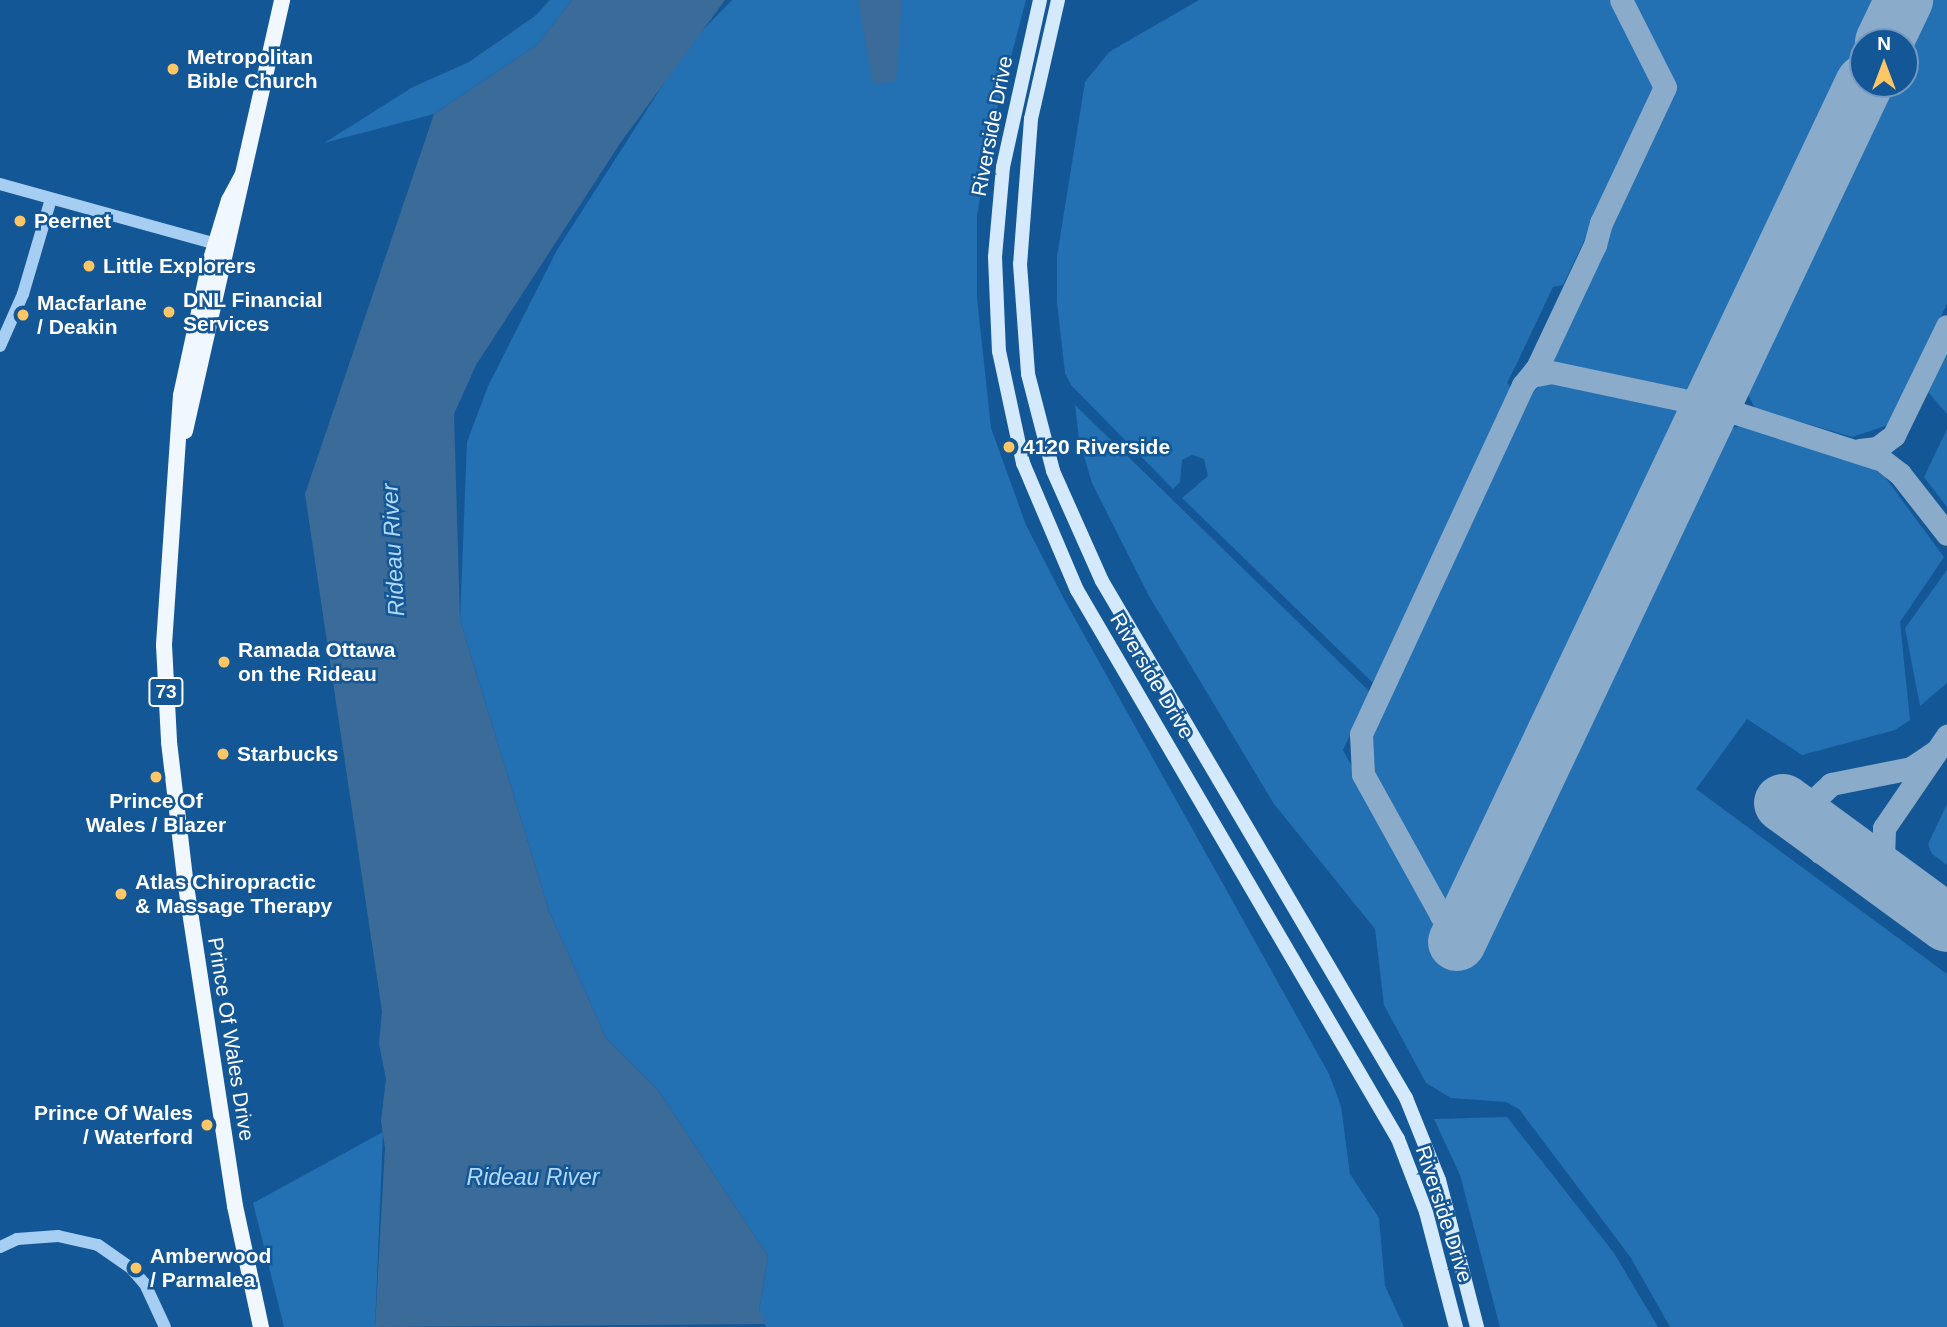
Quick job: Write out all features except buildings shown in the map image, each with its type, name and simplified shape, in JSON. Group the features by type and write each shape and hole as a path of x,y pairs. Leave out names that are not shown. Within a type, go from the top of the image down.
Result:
{"main road":[{"name":"Prince Of Wales Drive","path":"261,1327 235,1206 169,742 165,619 176,462 221,246 242,176 282,0"},
{"name":"Riverside Drive","path":"1040,0 1005,157 995,257 999,351 1023,463 1077,590 1393,1128 1426,1212 1456,1327"},
{"name":"Riverside Drive","path":"1058,0 1034,97 1021,234 1025,351 1049,459 1101,581 1406,1098 1439,1180 1477,1327"}],"street":[{"path":"0,184 221,246"},
{"path":"0,346 18,307 51,199"},
{"path":"0,1247 17,1239 58,1236 98,1245 131,1268 145,1284 165,1327"}],"shaded area":[{"path":"550,0 572,0 537,45 434,114 324,143 413,87 469,62 535,16"},
{"path":"732,0 1026,0 991,132 977,216 977,298 991,428 1026,525 1064,599 1329,1074 1341,1106 1350,1174 1379,1218 1385,1286 1404,1327 766,1327 759,1310 768,1256 658,1090 606,1038 549,911 460,620 467,442 488,386 557,250 689,44"},
{"path":"1199,0 1614,0 1653,71 1656,90 1563,285 1553,287 1507,383 1514,392 1373,683 1182,498 1208,476 1204,459 1192,455 1182,460 1180,482 1173,489 1071,385 1065,373 1057,302 1057,256 1085,82 1109,52"},
{"path":"1629,0 1886,0 1873,28 1849,28 1849,77 1700,388 1683,392 1556,365 1551,355 1675,84"},
{"path":"1921,0 1947,0 1947,304 1888,425 1852,437 1755,408 1741,382 1875,98 1919,98 1919,28 1908,28"},
{"path":"1947,352 1947,414 1928,392"},
{"path":"1545,379 1676,406 1690,415 1457,907 1441,904 1371,772 1369,731 1521,407"},
{"path":"1075,405 1370,692 1343,750 1444,937 1471,949 1716,432 1749,424 1854,456 1885,477 1944,557 1900,622 1910,720 1895,730 1802,755 1747,719 1696,789 1947,974 1947,1327 1670,1327 1631,1258 1519,1109 1506,1102 1451,1098 1426,1083 1384,1005 1375,929 1274,804 1149,596 1092,483 1079,439"},
{"path":"1947,429 1947,507 1924,477"},
{"path":"1947,570 1947,683 1920,706 1905,628"},
{"path":"1947,804 1947,865 1932,854 1928,844"},
{"path":"1507,1117 1614,1253 1658,1327 1500,1327 1460,1175 1434,1119"},
{"path":"383,1132 375,1327 284,1327 253,1203"}],"water":[{"name":"Rideau River","path":"572,0 725,0 621,142 476,365 454,414 460,620 549,911 606,1038 658,1090 768,1256 759,1310 767,1324 375,1327 385,1148 381,1121 386,1079 379,1044 382,1011 305,494 434,114 537,45"},
{"path":"858,0 902,0 896,82 873,83"}],"taxiway":[{"path":"1496,855 1465,915 1452,919 1441,915 1363,774 1361,734 1523,385 1537,368 1595,245 1601,223 1665,87 1621,0"},
{"path":"1750,329 1767,294"},
{"path":"1531,376 1551,372 1688,401 1704,400 1716,390 1752,313"},
{"path":"1860,450 1877,448 1894,435 1947,326"},
{"path":"1664,511 1703,430 1715,417 1730,411 1882,460 1900,474 1947,534"},
{"path":"1900,883 1883,858 1884,828 1947,736"},
{"path":"1936,751 1911,768 1831,784 1812,802 1807,819 1810,837 1820,852 1869,867 1936,916"}],"runway":[{"path":"1891,28 1904,0"},
{"path":"1457,942 1857,98"},
{"path":"1783,803 1947,923"}],"place":[{"name":"Metropolitan Bible Church","path":"173,69"},
{"name":"Peernet","path":"20,221"},
{"name":"Little Explorers","path":"89,266"},
{"name":"DNL Financial Services","path":"169,312"},
{"name":"Macfarlane / Deakin","path":"23,315"},
{"name":"4120 Riverside","path":"1009,447"},
{"name":"Ramada Ottawa on the Rideau","path":"224,662"},
{"name":"Starbucks","path":"223,754"},
{"name":"Prince Of Wales / Blazer","path":"156,777"},
{"name":"Atlas Chiropractic & Massage Therapy","path":"121,894"},
{"name":"Prince Of Wales / Waterford","path":"207,1125"},
{"name":"Amberwood / Parmalea","path":"136,1268"}]}
